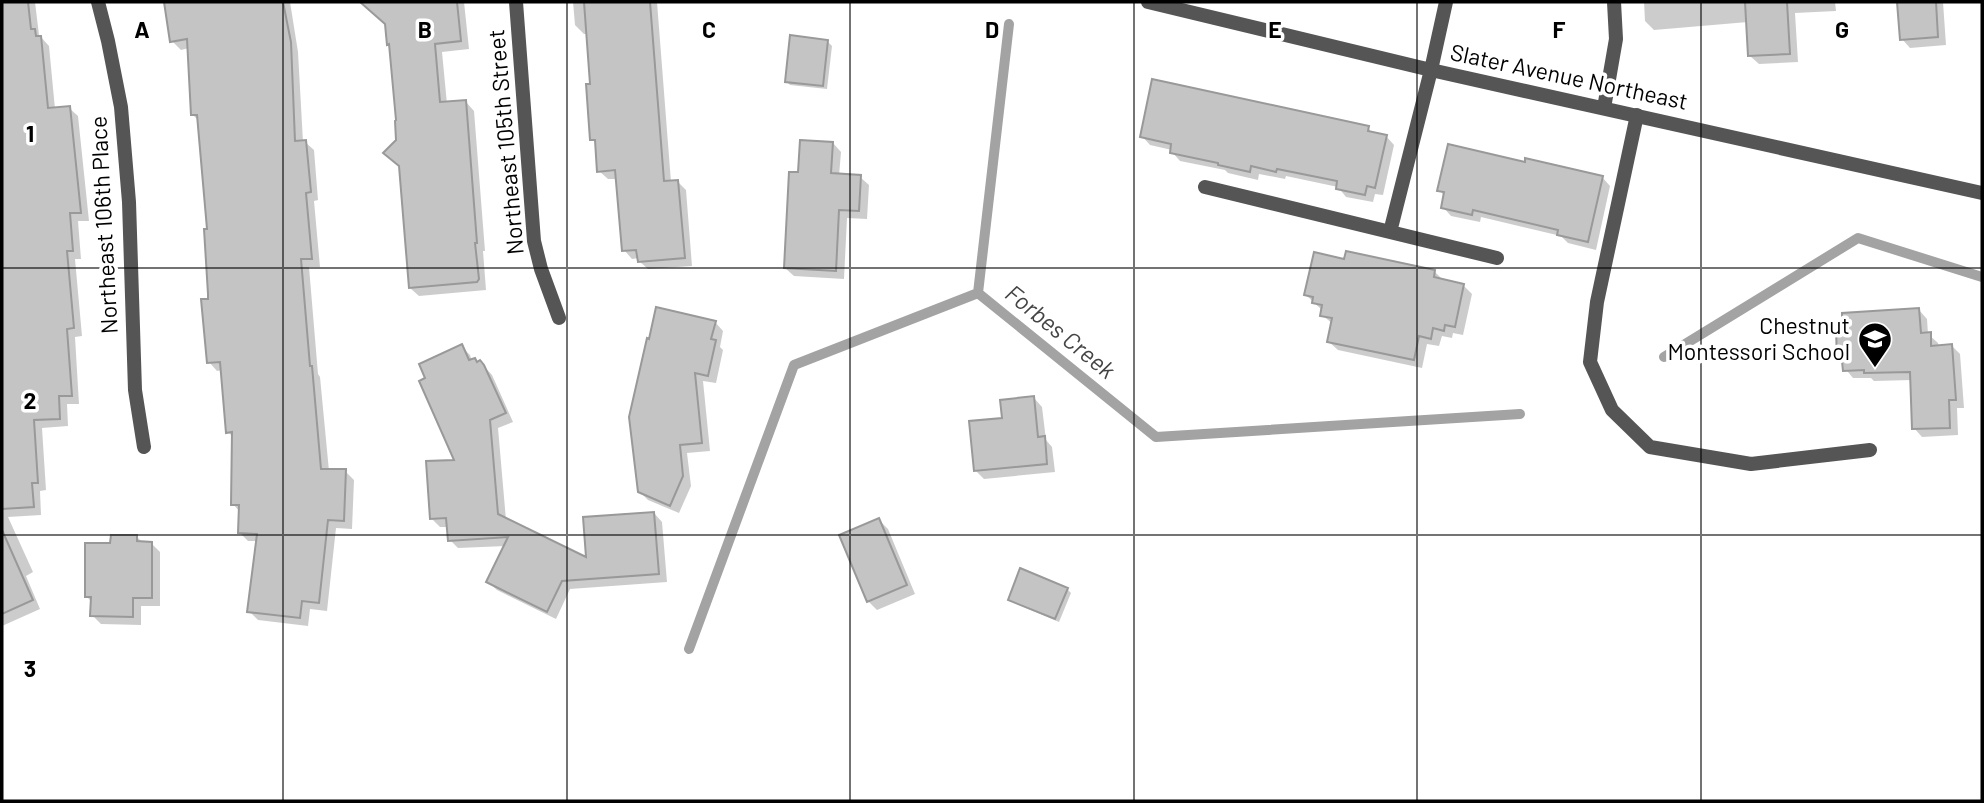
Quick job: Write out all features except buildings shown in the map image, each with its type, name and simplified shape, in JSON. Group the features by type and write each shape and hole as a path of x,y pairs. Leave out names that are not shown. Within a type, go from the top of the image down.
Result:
{"street":[{"name":"Northeast 106th Place","path":"98,2 121,107 129,202 135,390 144,447"},
{"name":"Northeast 105th Street","path":"516,2 534,241 559,318"},
{"name":"Slater Avenue Northeast","path":"1148,2 1431,70 1982,193"},
{"path":"1390,232 1446,2"},
{"path":"1604,108 1616,39 1614,2"},
{"path":"1637,115 1597,302 1590,362 1612,410 1650,447 1751,464 1870,450"},
{"path":"1205,187 1497,258"}],"waterway":[{"path":"978,293 1009,24"},
{"name":"Forbes Creek","path":"1664,357 1858,238 1982,277"},
{"name":"Forbes Creek","path":"689,649 794,365 978,293 1156,437 1520,414"}],"place":[{"name":"Chestnut Montessori School","path":"1875,369"}]}
